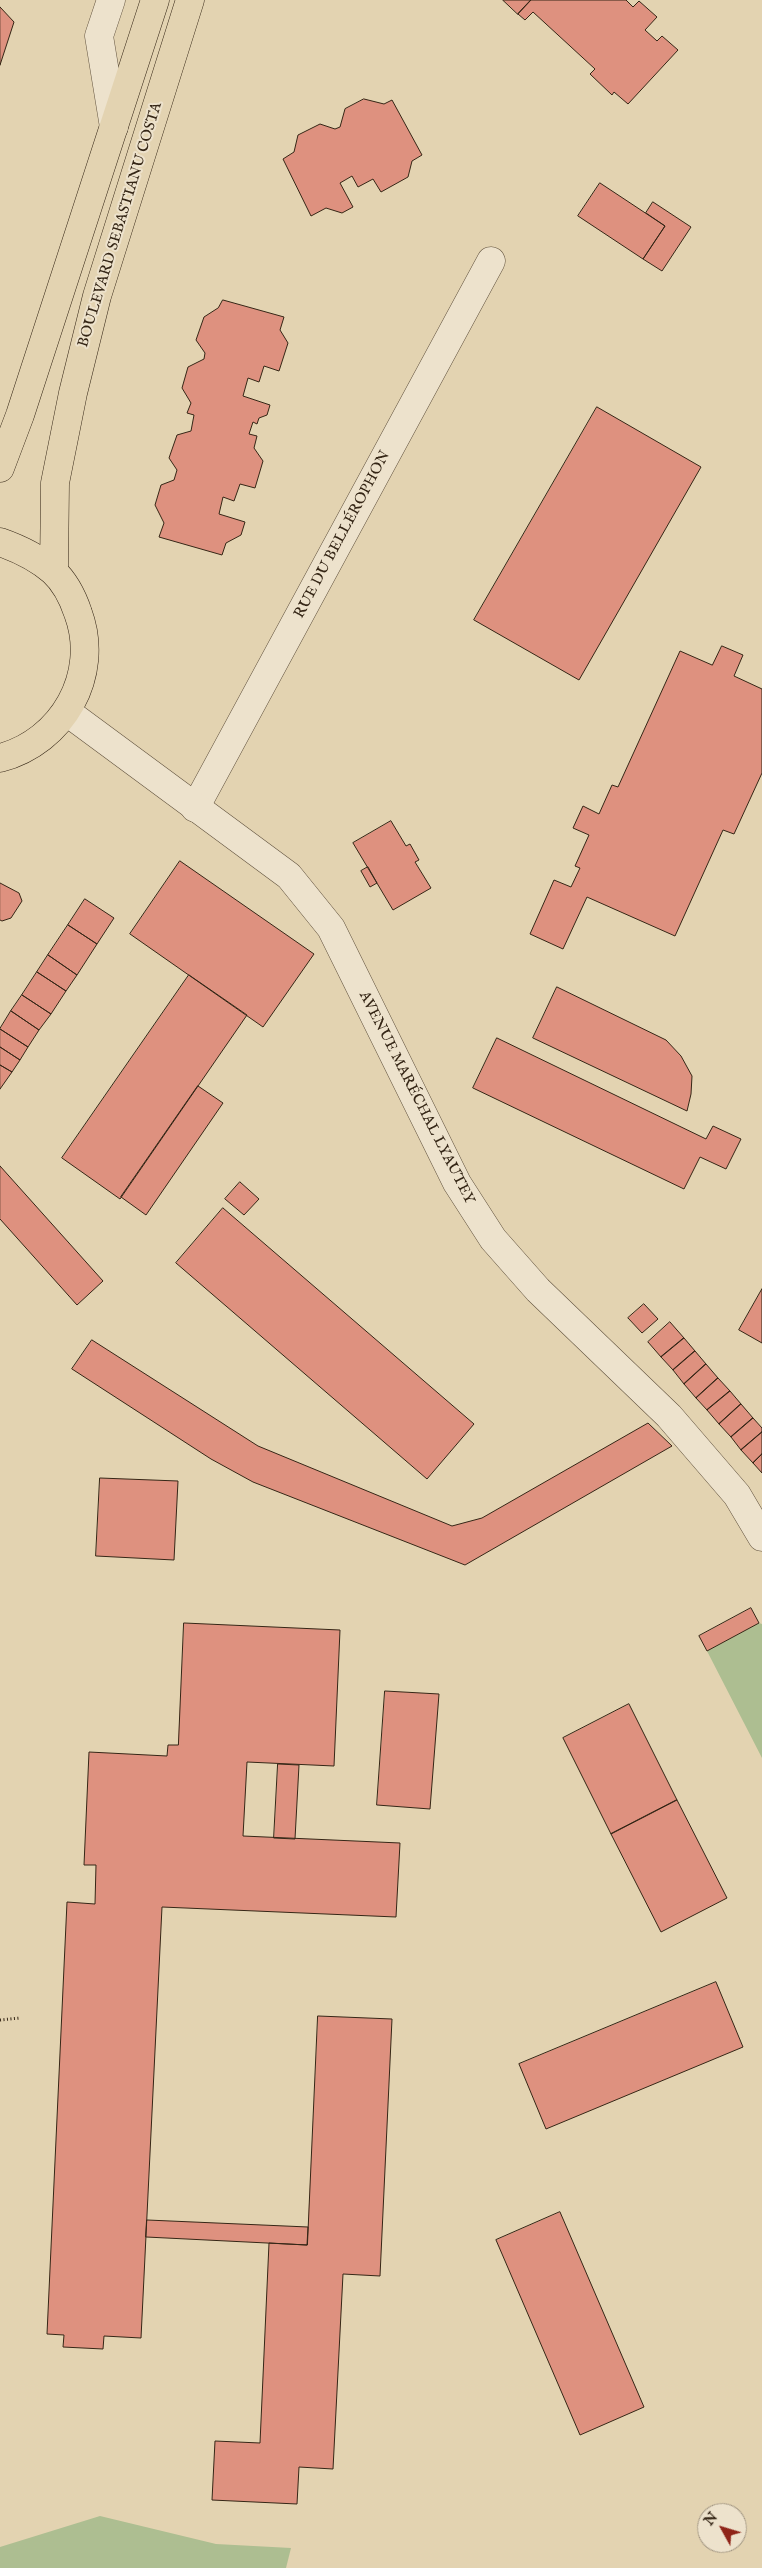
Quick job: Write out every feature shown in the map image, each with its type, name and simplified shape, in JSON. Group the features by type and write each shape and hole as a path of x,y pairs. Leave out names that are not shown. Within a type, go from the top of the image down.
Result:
{"main road":[{"path":"0,468 23,406 156,0"},
{"name":"BOULEVARD SEBASTIANU COSTA","path":"54,572 54,483 73,393 97,296 190,0"},
{"path":"0,542 27,552 54,572 72,596 83,625 86,655 80,685 67,712 52,730 34,745 0,758"}],"street":[{"path":"111,0 100,36 114,127"},
{"name":"RUE DU BELLÉROPHON","path":"195,808 491,261"},
{"name":"AVENUE MARÉCHAL LYAUTEY","path":"67,712 288,876 331,928 457,1183 493,1239 538,1290 669,1416 737,1495 762,1537"}],"path":[{"path":"0,2020 20,2018"}],"green space":[{"path":"759,1623 762,1624 762,1758 707,1651"},
{"path":"100,2516 216,2544 291,2548 286,2568 0,2568 0,2547"}],"building":[{"path":"503,0 531,0 518,14"},
{"path":"531,0 626,0 633,7 639,1 657,17 645,30 657,41 662,36 678,50 628,104 614,92 612,95 590,74 595,69 533,12 525,20 518,14"},
{"path":"0,7 14,22 0,65"},
{"path":"364,99 384,104 392,100 422,155 412,161 408,177 381,192 373,179 358,187 352,176 340,183 353,207 342,213 326,208 311,216 283,159 294,152 298,135 320,124 335,129 340,127 345,109"},
{"path":"600,183 665,226 643,259 578,216"},
{"path":"653,202 691,227 662,271 643,259 665,226 646,213"},
{"path":"223,300 284,317 280,330 288,343 279,371 264,366 259,382 248,378 243,396 270,405 267,415 259,418 257,424 253,422 249,434 257,436 254,448 263,461 255,488 240,484 234,501 223,497 219,514 245,522 241,535 226,543 222,555 159,537 164,523 155,505 161,485 174,480 177,470 169,458 177,435 191,431 194,415 187,413 191,403 182,388 188,367 204,359 205,353 196,340 204,317 218,308"},
{"path":"597,407 701,467 579,680 474,620"},
{"path":"722,646 743,655 734,676 762,689 762,773 734,834 723,830 675,936 587,897 563,949 530,934 554,880 571,887 580,868 575,866 589,835 573,828 583,806 599,814 612,785 618,787 680,651 712,665"},
{"path":"391,821 406,846 410,844 419,860 415,862 431,888 393,910 353,843"},
{"path":"180,861 314,954 263,1027 130,934"},
{"path":"368,867 377,883 370,887 361,871"},
{"path":"0,883 19,893 22,901 11,918 2,921 0,920"},
{"path":"85,899 114,918 97,944 68,925"},
{"path":"68,925 97,944 77,975 48,955"},
{"path":"48,955 77,975 66,991 37,972"},
{"path":"37,972 66,991 51,1014 22,995"},
{"path":"189,975 247,1015 120,1199 62,1158"},
{"path":"557,987 666,1040 681,1056 692,1076 691,1094 687,1111 533,1038"},
{"path":"22,995 51,1014 39,1030 11,1011"},
{"path":"11,1011 39,1030 28,1047 0,1029"},
{"path":"0,1029 28,1047 20,1060 0,1047"},
{"path":"497,1038 706,1139 713,1126 741,1139 726,1169 700,1157 684,1189 473,1088"},
{"path":"0,1047 20,1060 12,1072 0,1065"},
{"path":"0,1065 12,1072 0,1089"},
{"path":"198,1086 223,1103 146,1215 121,1197"},
{"path":"0,1166 103,1281 77,1305 0,1219"},
{"path":"240,1182 259,1199 244,1215 225,1199"},
{"path":"223,1208 474,1424 427,1479 176,1263"},
{"path":"762,1289 762,1343 739,1330"},
{"path":"644,1304 658,1319 642,1333 628,1318"},
{"path":"670,1322 684,1338 661,1357 648,1342"},
{"path":"684,1338 695,1351 673,1370 661,1357"},
{"path":"92,1340 258,1446 452,1526 482,1518 648,1423 672,1446 465,1565 253,1482 211,1459 72,1369"},
{"path":"695,1351 706,1364 684,1384 673,1370"},
{"path":"706,1364 718,1378 696,1398 684,1384"},
{"path":"718,1378 730,1391 707,1410 696,1398"},
{"path":"730,1391 741,1404 719,1424 707,1410"},
{"path":"741,1404 753,1418 731,1437 719,1424"},
{"path":"753,1418 762,1428 762,1432 741,1450 731,1437"},
{"path":"762,1432 762,1454 753,1463 741,1450"},
{"path":"762,1454 762,1473 753,1463"},
{"path":"100,1478 178,1481 174,1560 96,1556"},
{"path":"751,1608 759,1623 707,1651 699,1636"},
{"path":"184,1623 340,1630 334,1766 247,1762 243,1836 400,1843 396,1917 162,1907 141,2338 104,2336 103,2349 63,2347 64,2335 47,2334 67,1902 95,1904 96,1865 84,1865 89,1752 167,1756 168,1745 178,1745"},
{"path":"385,1691 439,1694 430,1809 377,1805"},
{"path":"629,1704 677,1800 611,1834 563,1738"},
{"path":"278,1764 299,1765 295,1839 274,1838"},
{"path":"677,1800 727,1898 661,1932 611,1834"},
{"path":"716,1982 743,2047 546,2129 519,2064"},
{"path":"318,2016 392,2019 380,2276 343,2274 333,2469 299,2467 297,2504 212,2500 215,2441 260,2443 269,2243 307,2245"},
{"path":"560,2212 644,2407 580,2435 496,2240"},
{"path":"147,2220 308,2227 307,2245 146,2237"}]}
